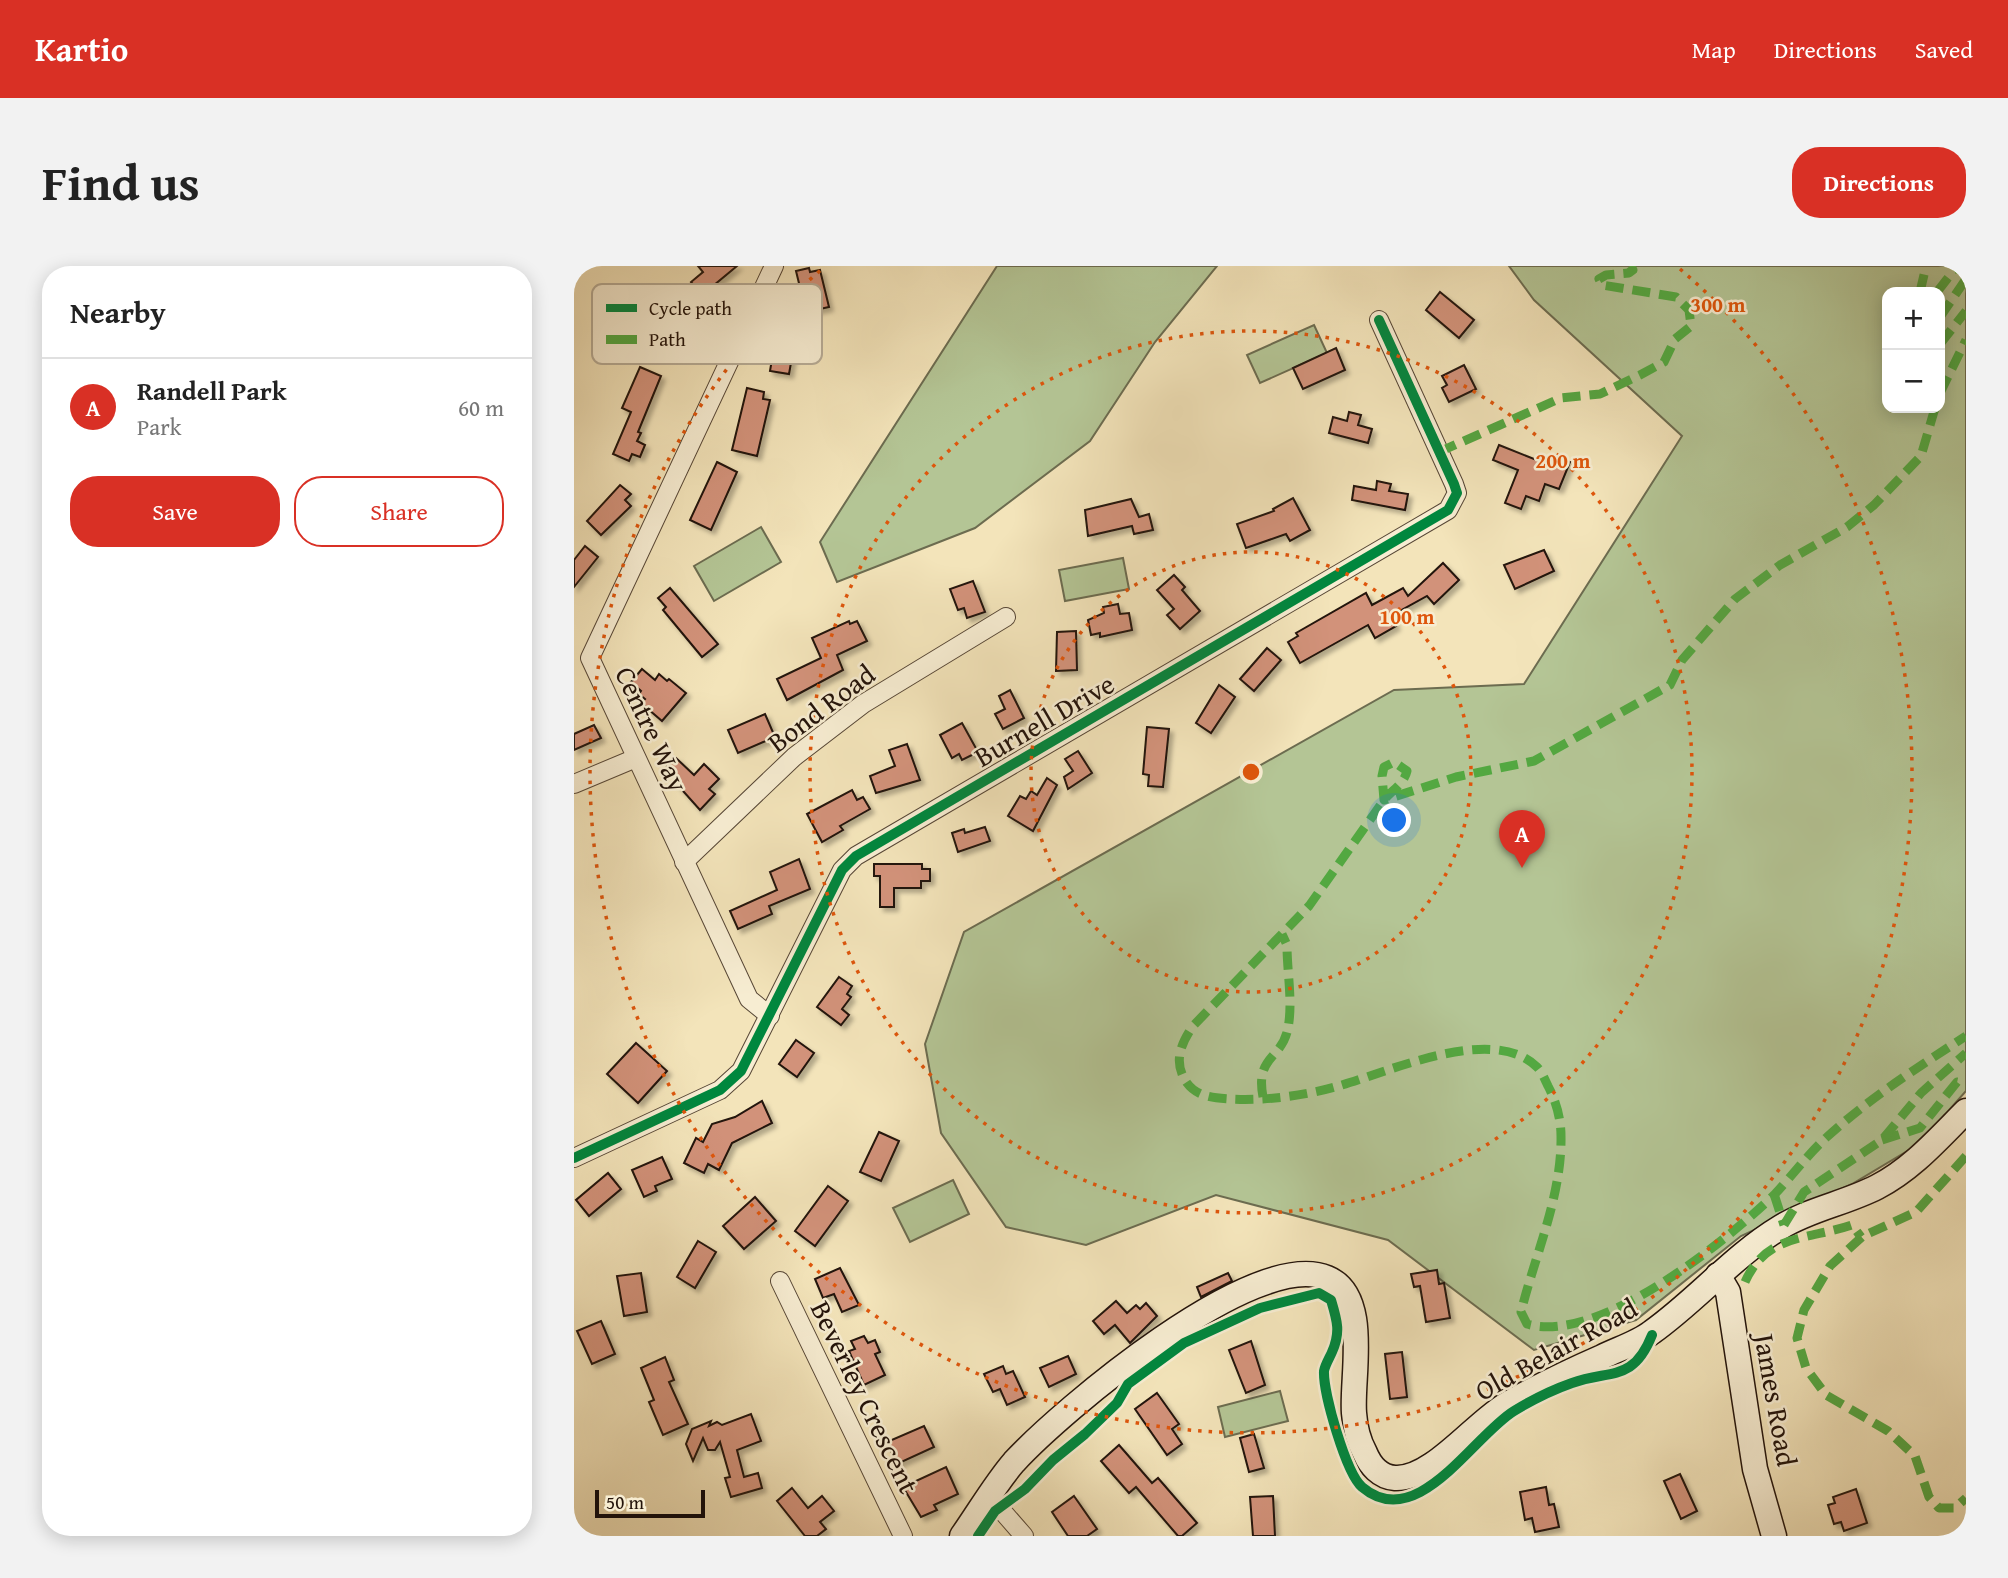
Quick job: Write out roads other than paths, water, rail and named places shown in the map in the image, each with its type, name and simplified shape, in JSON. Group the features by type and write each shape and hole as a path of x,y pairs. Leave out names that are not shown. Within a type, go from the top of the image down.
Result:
{"main road":[{"name":"Old Belair Road","path":"962,1536 1012,1465 1065,1411 1163,1336 1252,1287 1298,1273 1327,1278 1341,1288 1350,1302 1356,1321 1353,1412 1356,1436 1371,1466 1388,1477 1399,1479 1426,1468 1503,1406 1650,1334 1755,1244 1784,1225 1874,1189 1906,1171 1966,1111"},
{"name":"James Road","path":"1718,1275 1728,1292 1755,1469 1774,1536"}],"street":[{"name":"Centre Way","path":"765,284 774,266"},
{"name":"Burnell Drive","path":"574,1158 720,1090 741,1072 842,870 867,848 1215,647 1453,504 1457,493 1454,484 1379,320"},
{"name":"Centre Way","path":"726,364 582,660 636,758 749,999 770,1016"},
{"name":"Bond Road","path":"684,862 794,757 863,704 1006,617"},
{"path":"574,783 636,758"},
{"name":"Beverley Crescent","path":"780,1282 904,1536"},
{"path":"990,1497 1024,1536"}],"place":[{"name":"Randell Park","path":"1522,868"}]}
